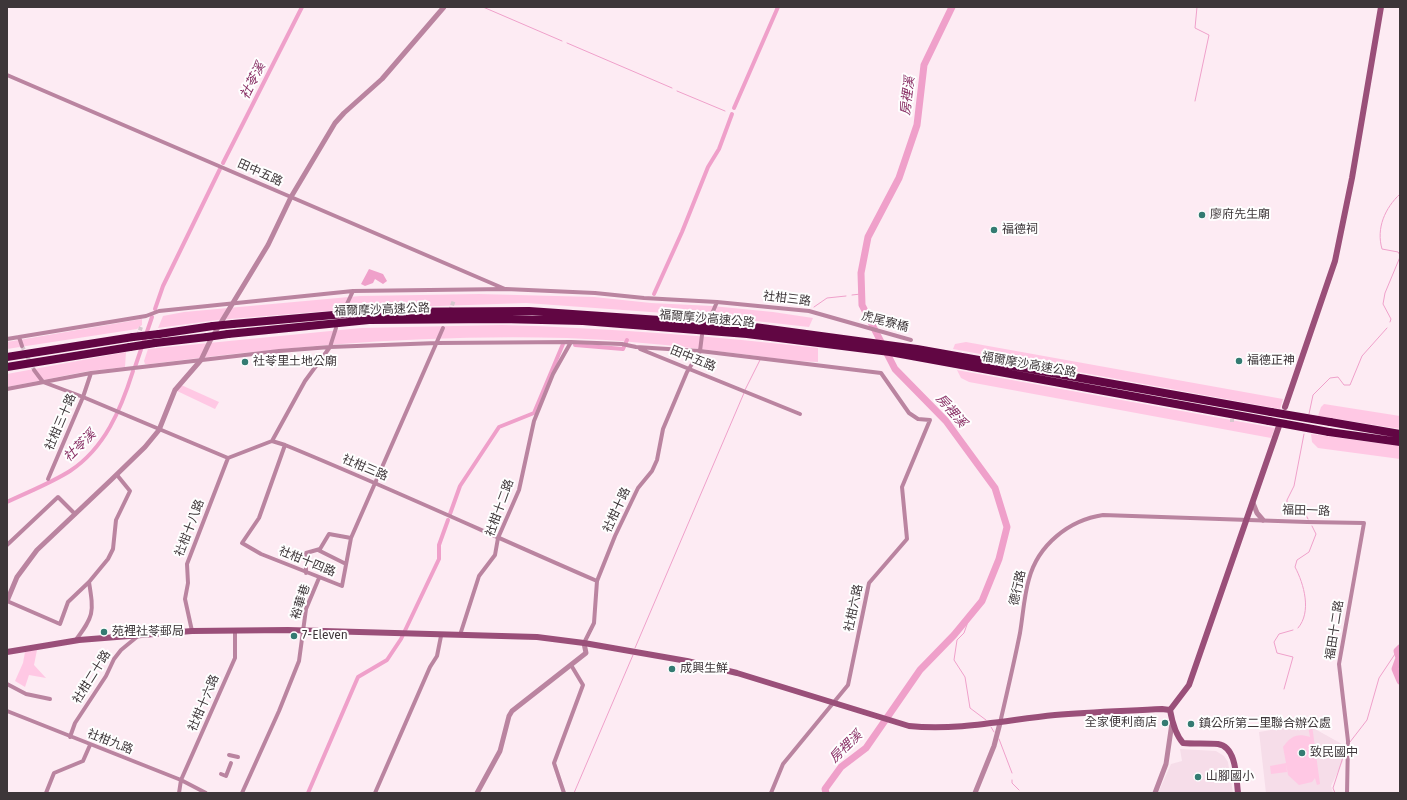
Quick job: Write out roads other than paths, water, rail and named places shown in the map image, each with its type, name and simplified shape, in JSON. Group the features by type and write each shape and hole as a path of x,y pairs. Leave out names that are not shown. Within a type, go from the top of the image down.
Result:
{"highway":[{"name":"福爾摩沙高速公路","path":"7,357 213,326 366,312 529,311 747,326 821,335 967,357 1400,434"},
{"name":"福爾摩沙高速公路","path":"7,369 53,359 155,343 369,320 501,319 584,321 747,334 890,352 1329,432 1400,442"}],"main road":[{"path":"1285,407 1335,261 1352,178 1381,7"},
{"path":"1238,793 1233,758 1229,751 1219,744 1183,743 1178,738 1172,722 1170,710 1189,685 1279,426"},
{"path":"7,652 75,641 192,632 235,631 537,637 584,643 687,661 737,672 873,716 909,726 927,727 1000,723 1054,715 1154,709 1170,710"}],"street":[{"path":"117,474 130,491 116,520 113,549 108,559 89,582 68,602 60,624 7,601 16,577 27,561 75,514 145,447 160,430 175,390 201,360 211,339 268,245 291,197 335,123 382,79 444,7"},
{"name":"田中五路","path":"7,75 506,289"},
{"name":"社柑三路","path":"19,337 146,316 159,311 234,302 353,292 506,289 595,293 644,298 797,308 853,324"},
{"path":"346,306 353,292"},
{"path":"711,316 717,302"},
{"name":"虎尾寮橋","path":"853,324 911,340"},
{"path":"34,370 42,382 116,410 228,458 272,441 305,381 330,347 336,328"},
{"name":"社柑十四路","path":"285,445 259,518 242,543 261,554 342,586 351,538 443,328"},
{"path":"7,389 91,373 330,347 437,342 571,342 622,344 636,347 700,351 702,335"},
{"path":"7,339 19,337 22,346"},
{"name":"社柑十二路","path":"460,635 479,576 495,555 498,538 519,490 534,421 553,374 571,342"},
{"name":"田中五路","path":"636,347 800,414"},
{"name":"社柑十路","path":"584,643 594,623 597,581 615,536 638,488 652,471 657,460 663,429 689,368 700,351"},
{"name":"社柑六路","path":"700,351 881,373 909,413 918,419 930,420 902,487 907,539 869,583 848,686 783,764 771,793"},
{"name":"社柑三十路","path":"48,479 83,397 91,373"},
{"name":"社柑三路","path":"272,441 376,482 429,508 597,581"},
{"name":"社柑十八路","path":"192,632 185,599 188,583 187,564 228,458"},
{"path":"7,545 58,497 75,514"},
{"path":"1253,502 1257,513 1263,520"},
{"name":"德行路","path":"975,793 994,746 1000,723 1020,633 1029,579 1038,556 1054,538 1084,519 1103,515 1246,520"},
{"name":"福田一路","path":"1246,520 1364,522"},
{"name":"福田十二路","path":"1347,793 1348,742 1340,660 1364,522"},
{"path":"318,550 329,534 351,538"},
{"path":"306,573 306,553 318,550 346,564"},
{"name":"裕華巷","path":"302,632 306,609 319,578"},
{"path":"75,641 91,618 92,605 89,582"},
{"name":"社柑十六路","path":"178,793 181,780 235,658 235,631"},
{"path":"242,793 279,711 299,661 302,632"},
{"name":"社柑二十路","path":"70,737 75,723 106,676 114,659 121,650 140,635"},
{"path":"375,793 430,666 437,656 441,636"},
{"path":"476,793 500,751 509,716 512,711 586,653 584,643"},
{"path":"564,793 554,763 583,685 571,666"},
{"path":"7,684 26,694 50,698"},
{"name":"社柑九路","path":"7,711 90,746 181,780 206,793"},
{"path":"1155,793 1166,764 1172,722"},
{"path":"46,793 54,773 83,761 90,746"},
{"path":"229,755 238,757"},
{"path":"221,774 226,776 231,763"}],"waterway":[{"name":"社苓溪","path":"223,163 302,7"},
{"path":"483,7 562,41"},
{"path":"734,108 778,7"},
{"name":"房裡溪","path":"826,793 825,789 841,767 866,748 920,670 954,635 982,601 999,559 1007,527 995,488 946,421 895,369 862,305 861,273 868,237 899,178 917,125 924,65 952,7"},
{"path":"1195,101 1209,35 1195,28 1197,7"},
{"path":"567,43 672,88"},
{"path":"677,91 725,111"},
{"path":"654,294 682,232 708,167 719,149 732,114"},
{"name":"社苓溪","path":"155,309 163,286 220,169"},
{"path":"1400,194 1386,212 1380,234 1382,249 1398,252 1400,255"},
{"path":"1390,322 1391,319 1383,304 1385,293 1400,257"},
{"path":"852,295 861,294"},
{"path":"814,307 827,298 846,296"},
{"name":"社苓溪","path":"135,367 152,317"},
{"path":"1309,414 1313,395 1330,378 1338,377 1344,385 1350,385 1362,356 1387,328"},
{"path":"575,345 623,349 627,340"},
{"path":"450,514 460,486 499,427 534,413 563,344"},
{"path":"745,390 760,360"},
{"name":"社苓溪","path":"7,502 70,471 93,451 110,427 123,399 133,371"},
{"path":"635,648 744,393"},
{"path":"1304,434 1294,486 1287,500 1287,504 1306,515 1308,519"},
{"path":"308,793 358,677 387,660 401,639 439,559 439,545 448,520"},
{"path":"1298,628 1305,614 1306,606 1304,590 1295,567 1297,560 1309,552 1316,534 1312,526"},
{"path":"970,616 964,633 957,640 954,660 965,677 970,708 986,720"},
{"path":"1284,689 1293,657 1277,653 1274,642 1279,634 1293,630"},
{"path":"1400,648 1397,651 1399,658 1395,669 1400,681"},
{"path":"1350,742 1367,720 1379,678 1397,651"},
{"path":"574,793 633,655"},
{"path":"991,727 994,732"},
{"path":"999,739 1012,773"},
{"path":"1335,793 1333,788 1346,748"},
{"path":"1012,780 1012,783 1019,790"}],"tunnel":[{"path":"450,311 454,300"},
{"path":"138,336 141,327"},
{"path":"22,346 34,370"},
{"path":"1232,413 1232,422"}],"place":[{"name":"廖府先生廟","path":"1202,215"},
{"name":"福德祠","path":"994,230"},
{"name":"福德正神","path":"1239,361"},
{"name":"社苓里土地公廟","path":"245,362"},
{"name":"苑裡社苓郵局","path":"104,632"},
{"name":"7-Eleven","path":"294,636"},
{"name":"成興生鮮","path":"672,669"},
{"name":"全家便利商店","path":"1165,723"},
{"name":"鎮公所第二里聯合辦公處","path":"1191,724"},
{"name":"致民國中","path":"1302,753"},
{"name":"山腳國小","path":"1198,777"}]}
